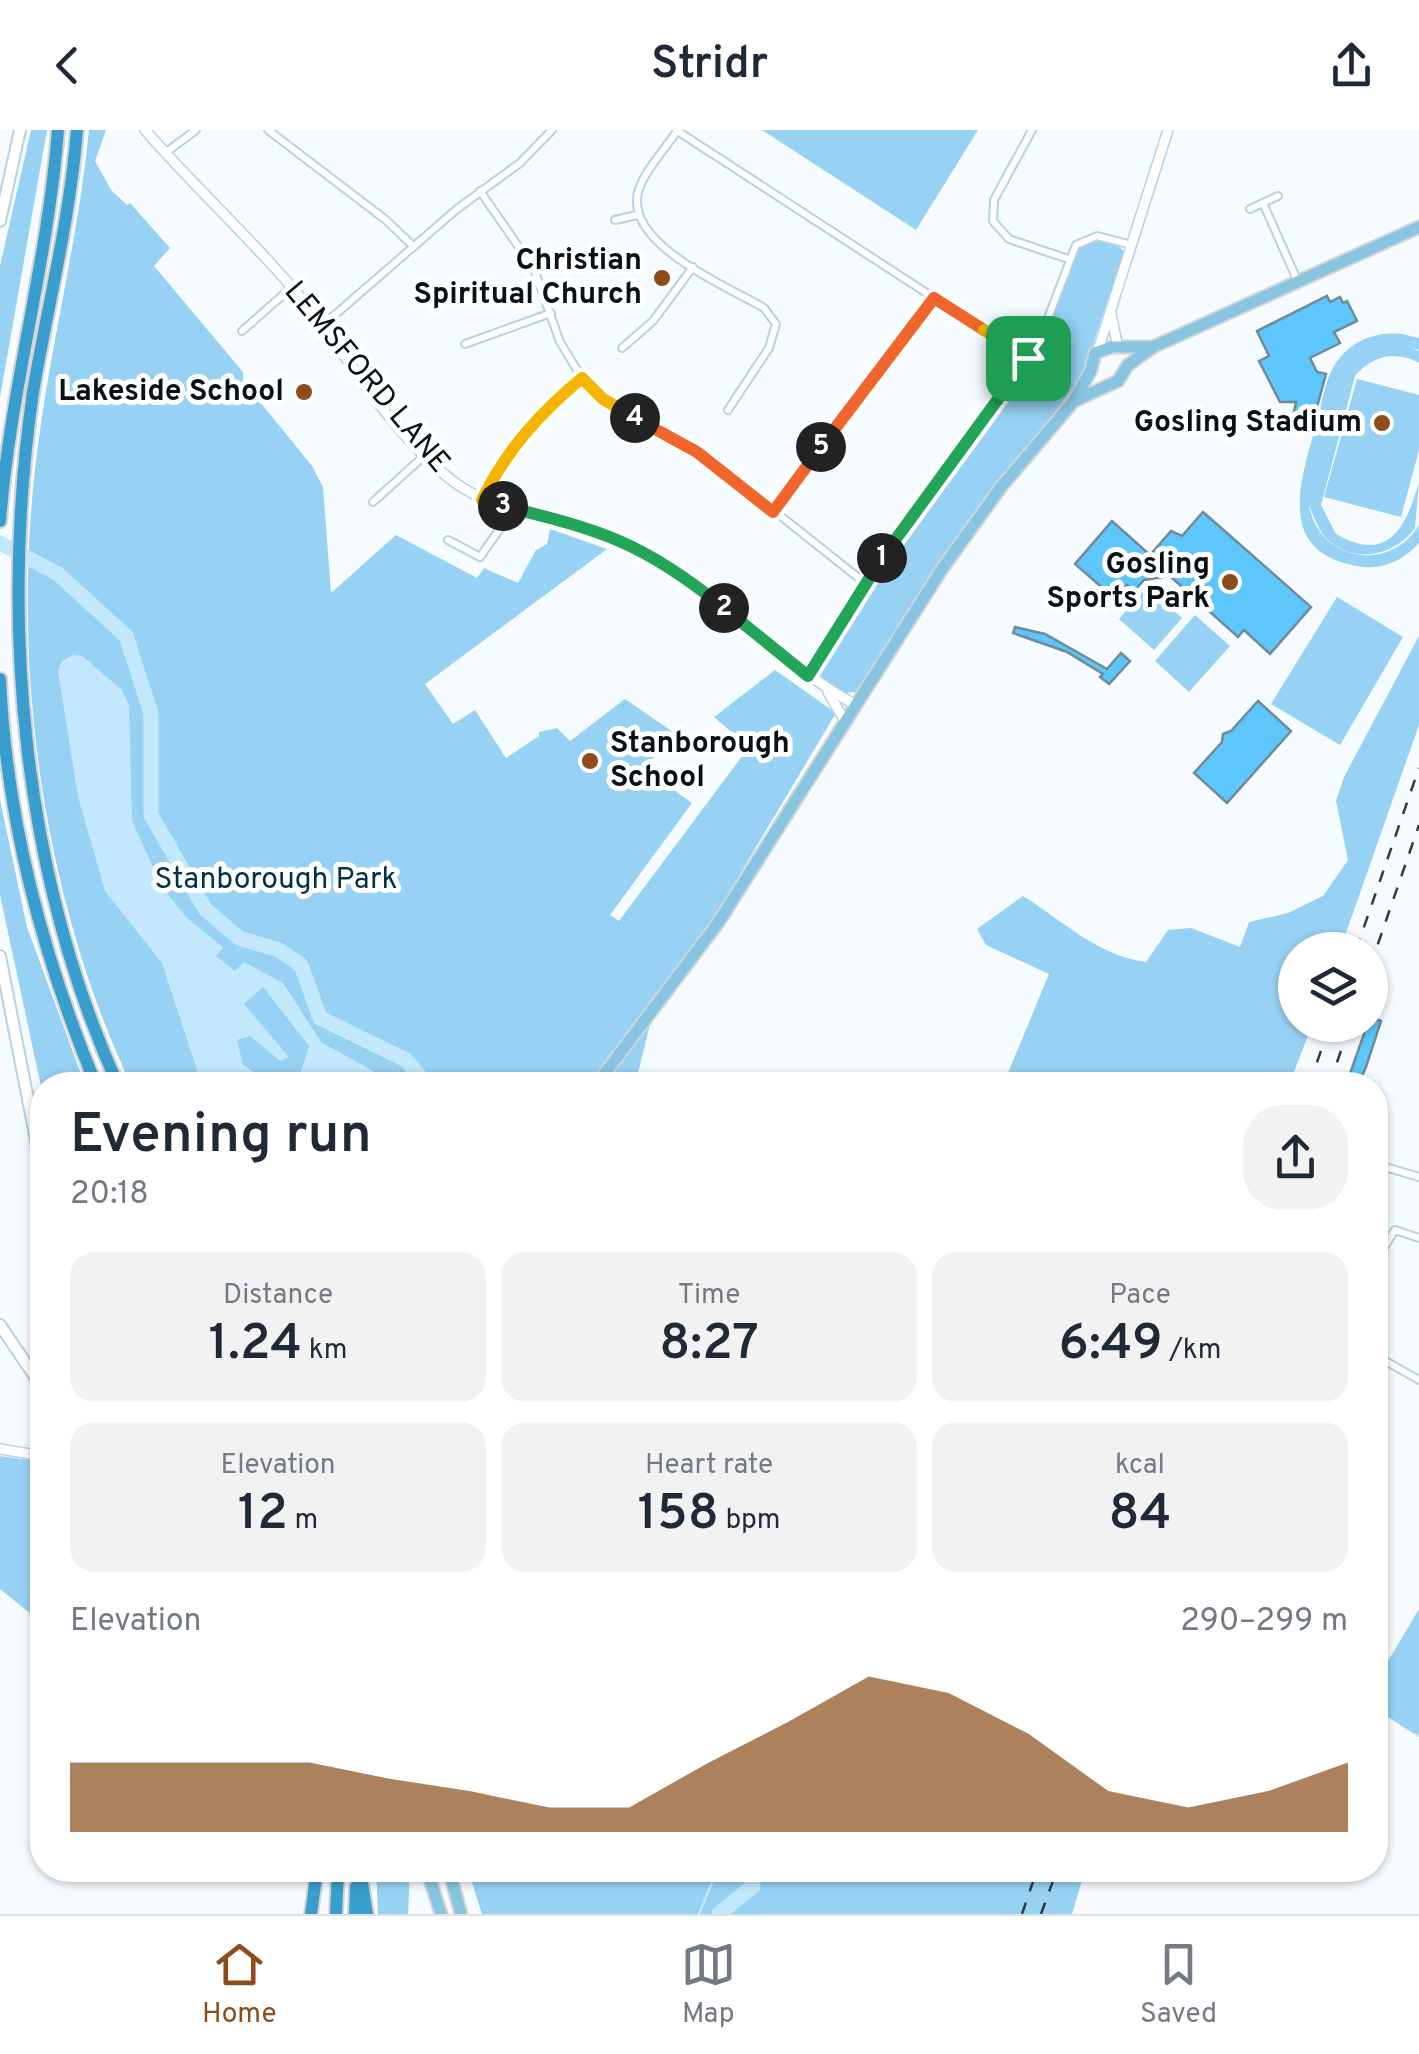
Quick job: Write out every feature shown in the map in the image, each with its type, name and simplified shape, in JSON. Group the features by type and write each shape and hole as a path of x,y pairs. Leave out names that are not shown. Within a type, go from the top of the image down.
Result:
{"highway":[{"path":"0,521 10,417 45,237 58,130"},
{"path":"77,130 66,228 32,393 16,578 22,708 41,841 71,960 113,1072"},
{"path":"0,679 12,790 30,884 60,990 91,1072"},
{"path":"311,1914 315,1882"},
{"path":"336,1914 337,1882"},
{"path":"355,1914 357,1882"},
{"path":"360,1882 367,1914"}],"main road":[{"path":"0,221 20,130"},
{"path":"1074,401 1124,377 1128,366 1154,347 1419,227"},
{"path":"606,1072 694,957 942,569 1001,487 1074,401 1098,350 1154,347"},
{"path":"1118,348 1128,366"},
{"path":"1091,370 1104,384"},
{"path":"0,956 30,1110"},
{"path":"0,1325 30,1369"},
{"path":"432,1882 442,1914"},
{"path":"452,1882 461,1914"}],"street":[{"name":"LEMSFORD LANE","path":"145,130 292,287 425,455 452,480 482,500 579,523 640,549 696,585 828,692 856,705"},
{"path":"166,153 196,130"},
{"path":"268,130 386,220 413,246"},
{"path":"322,326 413,246 520,163 552,130"},
{"path":"728,410 769,348 776,324 764,308 658,243 637,215 639,190 676,130 1028,358"},
{"path":"1032,130 994,200 993,221 1009,238 1068,259"},
{"path":"1098,350 1168,130"},
{"path":"480,191 523,248 568,358 582,378 603,399 697,452 866,584"},
{"path":"1250,209 1278,196"},
{"path":"1263,203 1298,282"},
{"path":"615,220 637,215"},
{"path":"808,676 894,537 1028,358 1076,246 1091,237 1132,245"},
{"path":"622,348 653,321 693,266"},
{"path":"242,331 292,287"},
{"path":"773,512 934,298"},
{"path":"465,344 551,313"},
{"path":"1111,314 1118,348"},
{"path":"482,500 508,454 534,421 582,378"},
{"path":"373,502 425,455"},
{"path":"448,540 480,557 504,524 509,508"},
{"name":"LEMSFORD LANE","path":"828,692 846,723"},
{"path":"1388,1168 1419,1177"},
{"path":"1388,1240 1394,1230 1419,1238"},
{"path":"1388,1362 1419,1380"},
{"path":"0,1449 30,1454"}],"green space":[{"path":"31,130 47,130 0,397 0,266"},
{"name":"Stanborough Park","path":"89,130 106,130 95,161 111,190 127,205 130,203 170,248 154,266 243,372 243,381 312,466 323,487 331,593 396,535 477,578 484,568 518,583 536,550 547,544 550,529 607,549 425,684 453,724 475,710 506,758 539,736 539,732 557,728 570,741 625,699 673,732 645,769 692,803 610,915 619,921 749,747 714,717 775,670 836,713 694,951 656,1000 638,1072 126,1072 99,1009 54,850 39,768 31,685 28,602 39,438"},
{"path":"762,130 978,130 916,230"},
{"path":"1096,239 1116,244 1124,251 1083,375 926,584 856,692 844,693 819,676 818,667 867,587 1042,345 1075,251"},
{"path":"1386,334 1402,334 1419,338 1419,350 1408,346 1419,351 1419,363 1384,357 1355,376 1321,505 1336,534 1354,542 1382,543 1401,526 1419,482 1415,528 1397,545 1363,554 1351,553 1374,555 1391,550 1406,540 1419,525 1419,543 1399,560 1383,566 1357,566 1331,558 1313,545 1304,529 1301,488 1333,367 1358,343"},
{"name":"Gosling Stadium","path":"1357,379 1419,395 1419,450 1401,517 1324,497"},
{"path":"1147,587 1182,618 1154,650 1119,619"},
{"path":"1337,597 1403,637 1340,745 1271,704"},
{"path":"1195,615 1230,646 1189,692 1155,661"},
{"path":"1419,636 1419,725 1346,932 1278,932 1278,1042 1305,1042 1294,1072 1008,1072 1049,974 986,945 977,929 1023,896 1097,945 1146,962 1168,930 1191,928 1240,947 1249,922 1288,913 1323,896 1348,860 1336,801 1344,777"},
{"path":"0,800 27,927 80,1072 38,1072 0,895"},
{"path":"0,1456 30,1460 30,1613 0,1589"},
{"path":"1419,1609 1419,1737 1388,1717 1388,1661"},
{"path":"377,1882 409,1882 408,1914 378,1914"},
{"path":"472,1882 1081,1882 1072,1914 482,1914"}],"shaded area":[{"path":"73,655 82,656 122,690 129,706 132,821 163,888 187,918 223,947 216,956 235,971 244,962 283,983 321,1042 375,1072 301,1072 309,1046 263,987 244,1004 289,1057 280,1061 250,1036 237,1040 243,1065 254,1072 198,1072 162,963 105,891 78,797 58,671 62,661"}],"building":[{"path":"1327,296 1330,302 1340,297 1343,303 1347,301 1357,321 1334,332 1340,343 1310,358 1317,372 1326,374 1314,418 1294,412 1296,402 1280,402 1259,361 1269,356 1257,331"},
{"name":"Gosling Sports Park","path":"1203,512 1311,607 1270,654 1244,630 1238,637 1170,576 1144,580 1134,591 1127,585 1115,599 1075,564 1112,521 1150,555 1171,531 1182,536"},
{"path":"1015,627 1045,634 1107,669 1121,653 1130,661 1109,684 1100,677 1103,674 1067,652 1013,633"},
{"path":"1258,701 1291,731 1227,803 1194,773 1222,742 1223,734 1231,731"},
{"path":"1361,1042 1374,1042 1366,1067 1364,1072 1351,1072"}],"waterway":[{"path":"0,543 58,574 126,636 151,713 151,815 205,909 239,938 279,950 301,965 320,1018 406,1060 416,1072"},
{"path":"1415,1734 1419,1736"},
{"path":"699,1914 712,1882"},
{"path":"719,1914 753,1886 752,1882"}],"railway":[{"path":"1362,932 1419,768"},
{"path":"1382,932 1419,825"},
{"path":"1314,1072 1324,1042"},
{"path":"1334,1072 1344,1042"},
{"path":"1022,1914 1033,1882"},
{"path":"1041,1914 1053,1882"}],"place":[{"name":"Christian Spiritual Church","path":"662,278"},
{"name":"Lakeside School","path":"304,392"},
{"name":"Gosling Stadium","path":"1382,423"},
{"name":"Gosling Sports Park","path":"1230,582"},
{"name":"Stanborough School","path":"590,761"}],"route":[{"path":"934,298 1028,358 894,537 808,676 696,585 640,549 579,523 482,500 508,454 534,421 582,378 603,399 697,452 773,512 934,298"}]}
